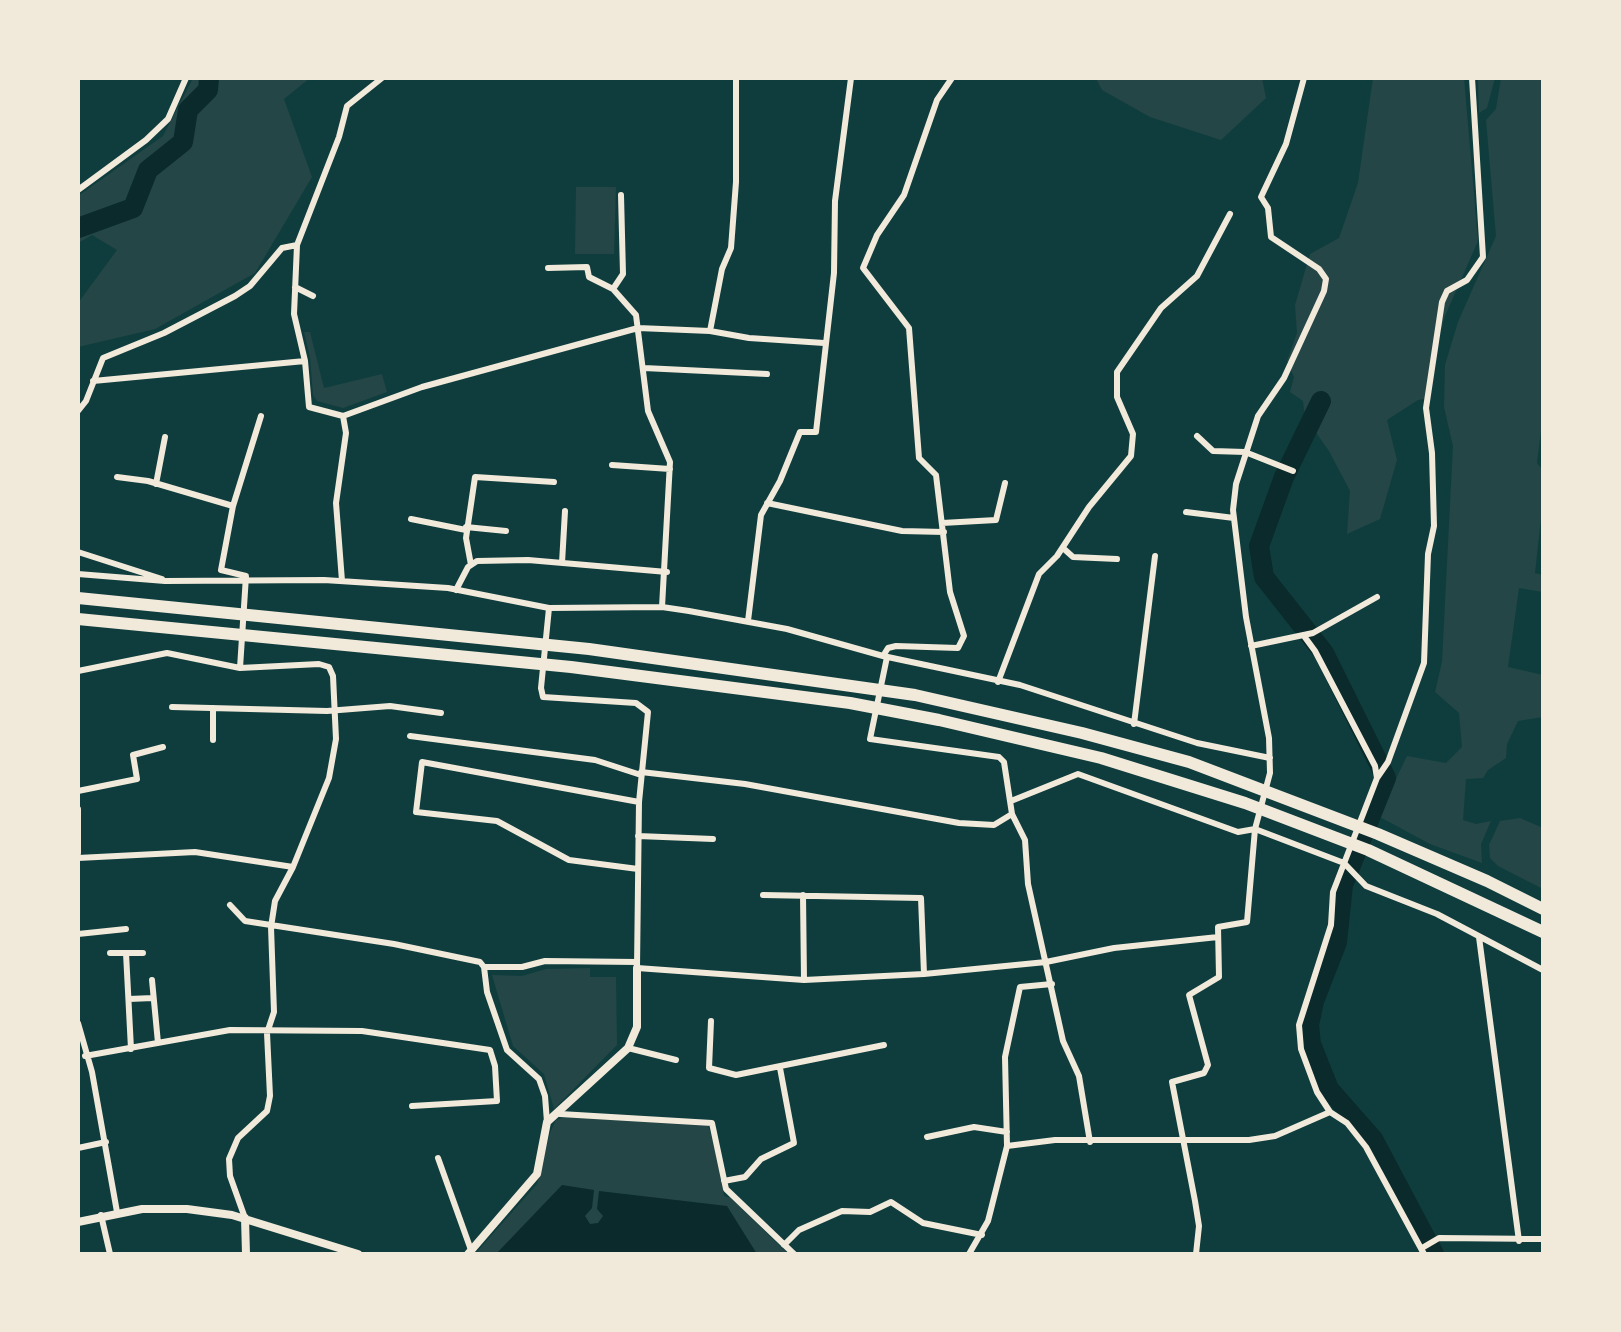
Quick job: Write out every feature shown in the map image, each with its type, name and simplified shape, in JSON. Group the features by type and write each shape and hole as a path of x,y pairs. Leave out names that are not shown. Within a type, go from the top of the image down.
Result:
{"highway":[{"path":"78,598 589,649 888,691 1082,733 1189,762 1378,834 1543,909"},
{"path":"78,619 571,667 850,703 1101,758 1245,803 1368,850 1543,932"}],"street":[{"path":"78,190 146,140 168,119 186,78"},
{"path":"382,78 347,106 339,137 297,245 294,314 305,361 309,407 343,416 422,387 638,328 710,331 749,338 824,343"},
{"path":"710,331 722,269 731,248 736,182 736,78"},
{"path":"748,621 752,563 761,515 800,432 816,432 834,273 835,201 851,78"},
{"path":"952,78 937,100 904,195 877,235 863,268 909,328 919,458 936,475 950,592 964,636 958,648 948,650 888,648 870,739 999,757 1004,762 1012,814 1025,840 1028,884 1065,1049 1079,1076 1090,1142"},
{"path":"1196,1254 1199,1226 1172,1082 1204,1073 1208,1065 1189,995 1219,977 1218,927 1247,922 1255,829 1270,773 1234,518 1236,484 1258,416 1284,378 1324,291 1326,279 1319,269 1271,237 1268,208 1261,197 1286,144 1304,78"},
{"path":"1472,78 1483,257 1467,280 1447,291 1442,302 1426,408 1432,453 1434,526 1428,554 1424,663 1388,762 1378,778 1333,892 1331,925 1299,1025 1306,1068 1330,1112 1347,1123 1366,1147 1423,1250 1439,1238 1543,1239"},
{"path":"613,289 623,274 621,195"},
{"path":"998,682 1039,574 1063,548 1134,447 1133,434 1117,397 1117,372 1171,296 1197,276 1230,214"},
{"path":"78,411 103,358 164,333 235,296 250,286 282,248 297,245"},
{"path":"548,268 587,267 589,277 613,289 636,315 648,411 670,469 667,572 662,607"},
{"path":"295,287 313,296"},
{"path":"93,381 305,361"},
{"path":"644,368 767,374"},
{"path":"240,664 246,576 221,570 233,506 261,416"},
{"path":"342,581 336,503 346,433 343,416"},
{"path":"1197,436 1213,451 1245,452 1293,471"},
{"path":"156,484 165,437"},
{"path":"612,465 670,469"},
{"path":"117,477 156,484 233,506"},
{"path":"456,590 471,565 466,528 475,477 554,482"},
{"path":"942,523 996,520 1005,483"},
{"path":"767,503 902,531 944,532"},
{"path":"562,563 565,511"},
{"path":"1186,512 1234,518"},
{"path":"411,519 506,531"},
{"path":"1063,548 1073,557 1117,559"},
{"path":"78,552 165,581"},
{"path":"1134,724 1155,556"},
{"path":"471,565 490,560 667,572"},
{"path":"78,575 165,581 342,581 456,590 549,608 662,607 748,621 885,657 1020,685 1197,743 1270,758"},
{"path":"1251,646 1313,633 1377,597"},
{"path":"547,1122 560,1114 628,1048 637,1027 639,802 648,712 636,703 547,698 541,693 549,608"},
{"path":"1304,636 1315,651 1375,766 1378,778"},
{"path":"78,671 167,653 240,664 329,667 336,739 329,778 293,867 275,901 271,927 274,1012 267,1033 270,1096 267,1111 238,1138 229,1159 230,1176 245,1218 246,1254"},
{"path":"172,707 327,711 334,708 390,706 441,713"},
{"path":"213,708 213,740"},
{"path":"410,736 595,760 641,774 745,784 959,823 994,825 1012,814"},
{"path":"78,791 137,779 133,755 163,747"},
{"path":"638,869 569,860 497,821 416,812 422,762 639,802"},
{"path":"1011,801 1078,774 1225,828 1238,832 1255,829 1344,863 1358,881 1543,970"},
{"path":"78,809 78,856 195,852 293,867"},
{"path":"638,836 713,839"},
{"path":"763,895 921,898 924,974"},
{"path":"803,895 804,980"},
{"path":"230,905 245,921 394,944 480,962 484,967 487,992 507,1050 539,1079 545,1096 547,1122 537,1174 470,1252"},
{"path":"78,934 126,929"},
{"path":"484,967 522,967 545,961 637,965 804,980 924,974 1046,962 1114,948 1218,937"},
{"path":"1479,937 1519,1241"},
{"path":"110,953 143,953"},
{"path":"126,953 131,1049"},
{"path":"152,980 158,1043"},
{"path":"969,1254 982,1235 995,1199 1007,1146 1007,1034 1020,987 1052,984"},
{"path":"129,999 153,998"},
{"path":"711,1021 709,1068 736,1075 884,1045"},
{"path":"78,1023 106,1142 117,1212"},
{"path":"85,1056 230,1030 267,1033 362,1031 507,1050"},
{"path":"628,1048 676,1060"},
{"path":"412,1106 497,1101 495,1066 490,1050"},
{"path":"724,1181 745,1177 761,1159 794,1143 780,1068"},
{"path":"1007,1146 1055,1140 1182,1141 1275,1136 1330,1112"},
{"path":"560,1114 712,1123 726,1189 794,1254"},
{"path":"927,1137 974,1127 1007,1132"},
{"path":"78,1148 106,1142"},
{"path":"438,1158 470,1252"},
{"path":"784,1245 799,1230 842,1211 870,1212 891,1202 923,1223 982,1235"},
{"path":"78,1222 117,1212 168,1207 245,1218 358,1254"},
{"path":"101,1215 110,1254"}],"shaded area":[{"path":"193,78 310,78 284,99 312,177 255,273 155,329 78,347 78,303 117,250 92,235 78,243 78,196 163,136"},
{"path":"1096,78 1262,78 1266,98 1221,140 1150,117 1102,90"},
{"path":"1373,78 1464,78 1478,241 1445,316 1431,363 1429,398 1418,400 1387,420 1397,460 1380,519 1347,534 1350,491 1329,451 1305,417 1303,401 1290,392 1294,377 1287,361 1297,333 1295,305 1310,254 1339,238 1358,183"},
{"path":"1478,78 1495,78 1487,108 1479,113"},
{"path":"1501,78 1543,78 1543,415 1537,463 1543,470 1543,500 1535,573 1543,575 1543,592 1519,588 1508,667 1543,675 1543,717 1518,721 1507,744 1506,758 1488,770 1483,778 1466,779 1463,820 1476,824 1491,821 1481,844 1482,863 1430,844 1378,816 1407,756 1446,763 1462,747 1459,713 1435,692 1442,662 1453,446 1444,407 1445,365 1458,322 1496,236 1486,120 1496,109"},
{"path":"576,187 616,187 614,254 575,254"},
{"path":"304,332 310,332 324,388 382,374 387,392 343,408 317,401 313,395 310,357"},
{"path":"1520,818 1543,828 1543,889 1498,866 1490,858 1489,845 1500,821"},
{"path":"590,968 590,977 616,977 617,1045 554,1109 544,1074 513,1046 492,975 522,976 546,969"},
{"path":"566,1117 707,1123 715,1145 724,1196 731,1198 788,1254 475,1254 537,1184 550,1133 556,1120"},
{"path":"562,1185 594,1190 592,1208 585,1216 590,1224 598,1223 603,1216 597,1209 599,1191 727,1206 757,1254 496,1254"}],"waterway":[{"path":"78,228 133,208 148,170 183,142 188,110 208,90 209,78"},
{"path":"1321,401 1284,477 1259,546 1264,577 1324,653 1386,778 1343,885 1337,942 1314,1001 1309,1025 1311,1044 1329,1089 1373,1139 1434,1254"}]}
